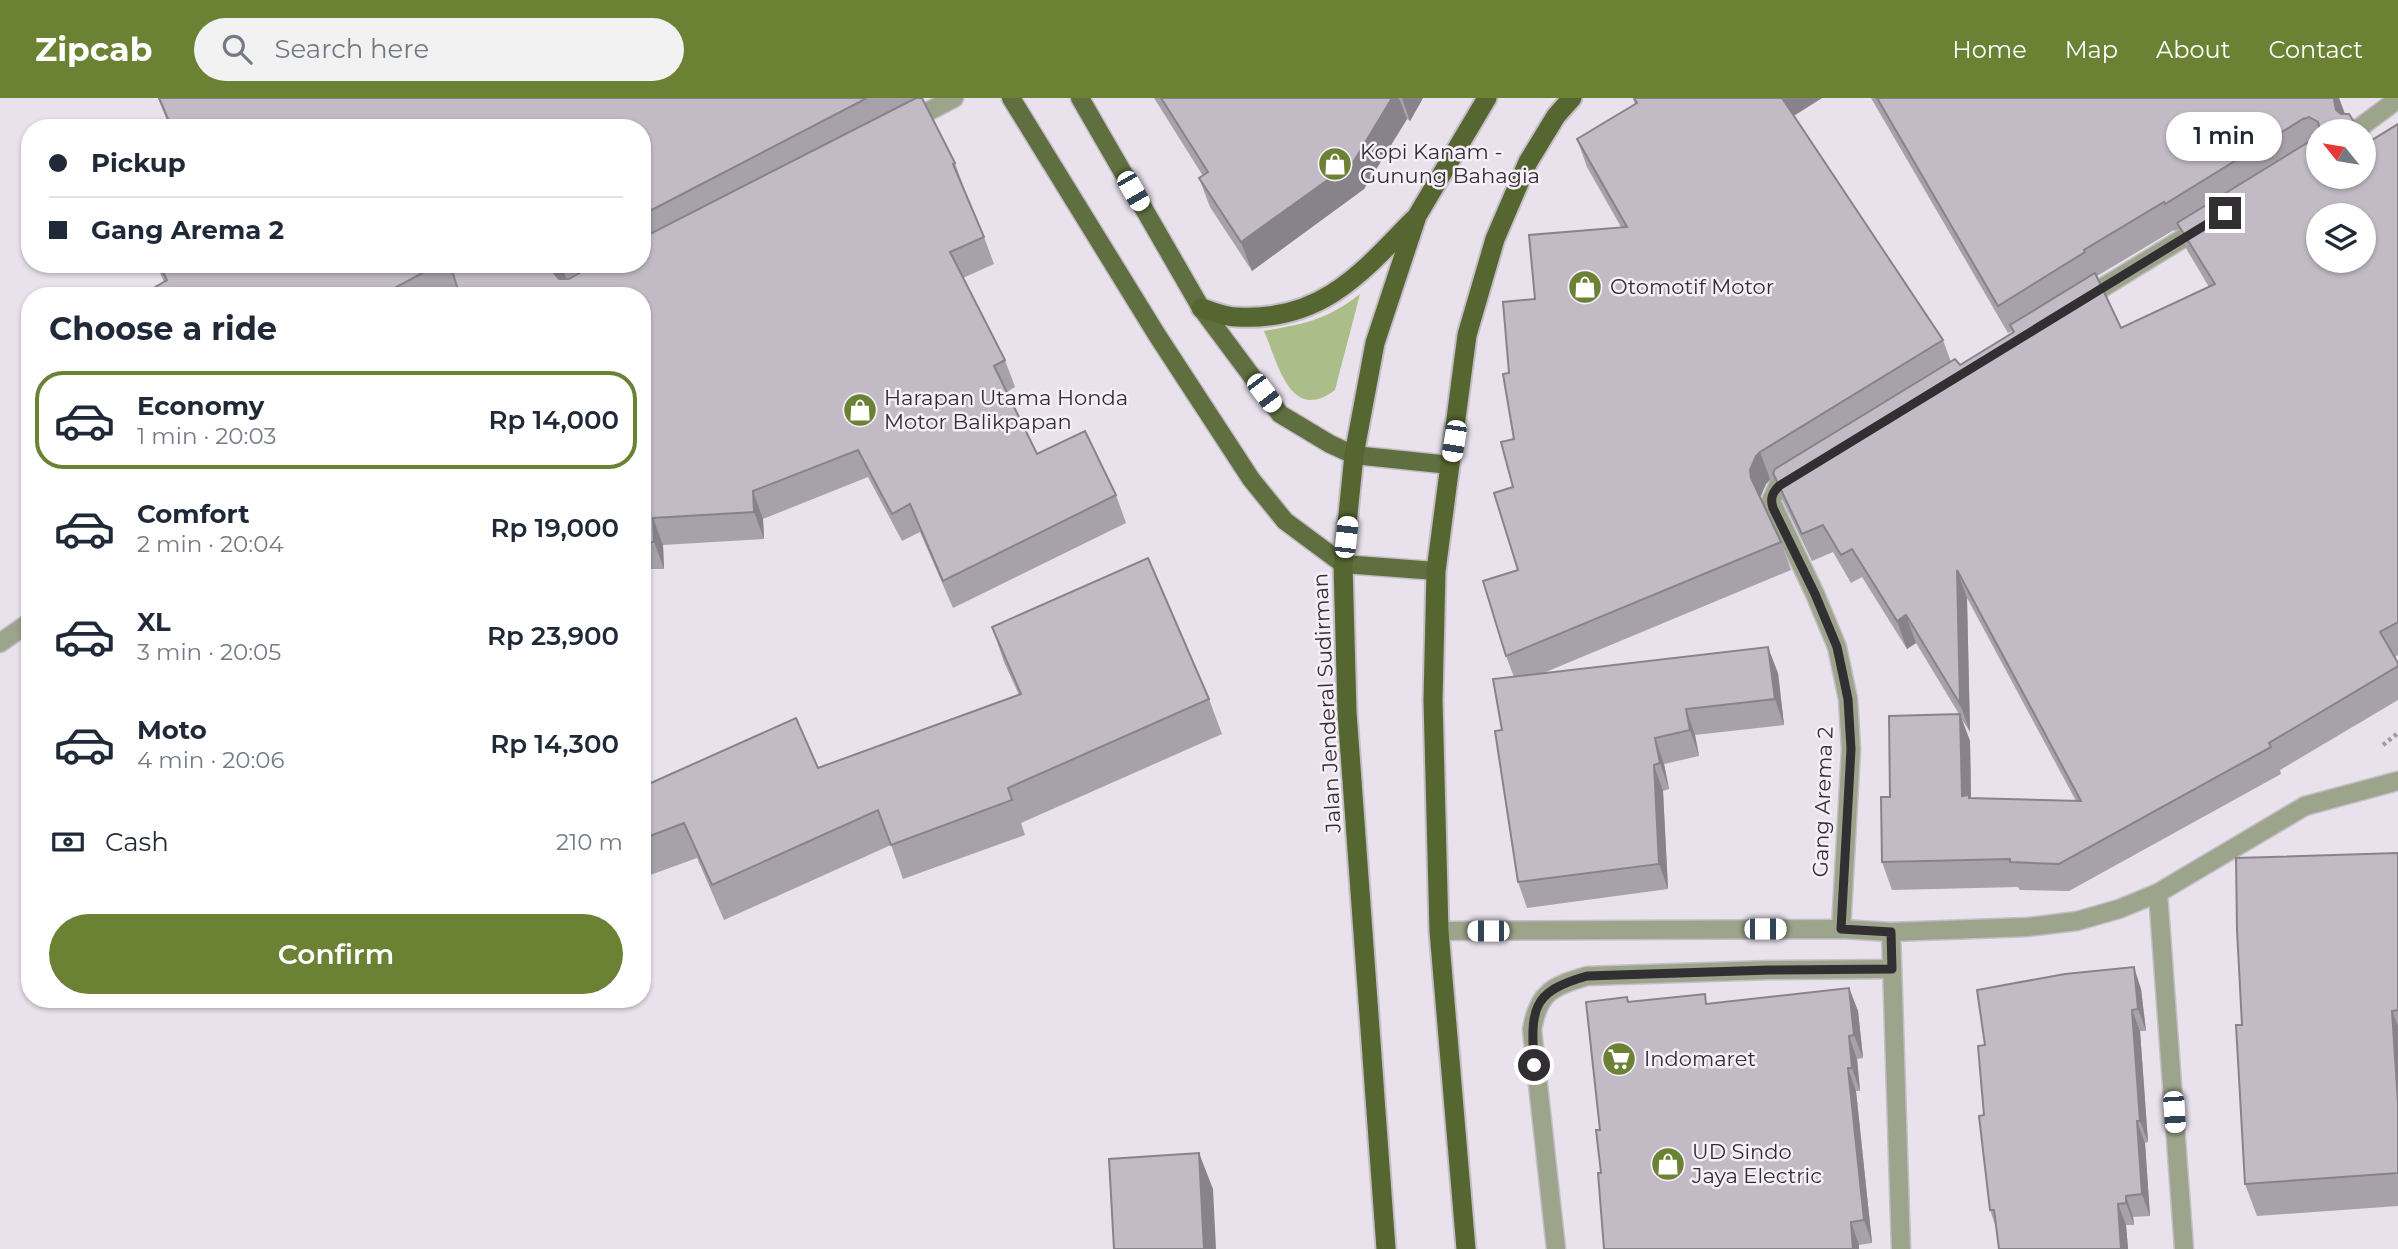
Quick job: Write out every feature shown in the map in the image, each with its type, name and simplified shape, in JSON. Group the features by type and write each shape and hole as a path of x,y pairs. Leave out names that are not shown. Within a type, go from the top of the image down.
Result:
{"highway":[{"name":"Jalan Jenderal Sudirman","path":"1386,1249 1347,712 1343,564 1354,455 1375,343 1417,216 1487,98"},
{"path":"1466,1249 1439,931 1433,700 1436,571 1466,334 1494,239 1528,162 1556,117 1572,98"},
{"path":"1201,308 1236,317 1301,310 1349,284 1417,216"}],"main road":[{"path":"1011,98 1157,335 1251,479 1285,521 1343,564 1436,571"},
{"path":"1080,98 1201,308 1280,414 1354,455 1450,465"}],"street":[{"path":"894,129 954,98"},
{"path":"2370,119 2398,99"},
{"path":"2072,306 2213,220"},
{"name":"Gang Arema 2","path":"1814,465 1779,486 1771,501 1837,647 1848,699 1851,749 1841,929"},
{"path":"0,643 21,628"},
{"path":"1439,931 1841,929 1891,932 2028,928 2077,921 2119,909 2158,893 2305,806 2398,781"},
{"path":"2158,893 2184,1249"},
{"path":"1891,932 1901,1249"},
{"path":"1556,1249 1532,1030 1539,1002 1548,991 1587,976 1892,969"}],"green space":[{"path":"1360,294 1335,390 1320,399 1307,400 1296,395 1281,373 1264,331 1315,320 1337,310"}],"building":[{"path":"159,98 867,98 651,210 651,119 168,119"},
{"path":"916,98 922,98 955,163 953,164 984,237 950,252 1005,360 994,366 1037,454 1085,431 1116,495 943,581 910,504 892,514 858,450 753,491 754,512 653,518 654,542 651,542 651,287 457,287 453,273 554,273 559,279 569,279 579,273 651,273 651,233"},
{"path":"1161,98 1392,98 1354,161 1241,242 1199,178 1208,172"},
{"path":"1634,98 1782,98 1943,340 1756,456 1750,470 1751,478 1781,542 1506,656 1483,581 1518,570 1494,493 1513,487 1501,442 1514,439 1503,374 1509,373 1503,302 1535,299 1529,235 1627,227 1577,139 1637,103"},
{"path":"1877,98 2336,98 2336,110 2341,114 2349,114 2352,119 2303,119 2165,204 2164,202 2084,250 2085,252 1998,306"},
{"path":"2398,124 2398,622 2380,632 2398,666 2269,743 2271,747 2059,864 2010,862 2010,859 1882,862 1881,797 1890,797 1889,716 1960,714 1962,796 2081,801 1957,570 1960,704 1906,615 1897,621 1852,549 1841,555 1823,525 1802,534 1773,473 1775,469 1955,359 1960,365 2014,332 2010,325 2095,273 2121,328 2215,284 2177,223 2306,144 2306,189 2376,189 2376,137"},
{"path":"164,273 422,273 397,287 155,287 167,280"},
{"path":"1148,558 1209,699 1008,788 1012,800 891,845 878,810 712,885 684,823 651,836 651,783 796,718 818,768 1021,694 992,627"},
{"path":"1768,647 1775,699 1686,709 1690,730 1655,738 1660,763 1654,765 1659,864 1518,882 1495,731 1502,730 1493,679"},
{"path":"2398,853 2398,1010 2392,1011 2398,1103 2398,1173 2245,1184 2236,1025 2242,1025 2236,858"},
{"path":"2134,967 2138,1009 2132,1010 2142,1194 2126,1196 2126,1203 2118,1204 2121,1249 1999,1249 1994,1210 1990,1210 1979,1116 1984,1115 1978,1046 1985,1045 1977,990 2065,974"},
{"path":"1849,988 1854,1035 1849,1036 1852,1068 1848,1068 1864,1220 1851,1222 1853,1249 1604,1249 1598,1173 1601,1173 1596,1130 1600,1130 1586,1002 1627,997 1628,1002 1705,994 1706,1004"},
{"path":"1199,1153 1204,1249 1114,1249 1109,1159"}],"place":[{"name":"Kopi Kanam - Gunung Bahagia","path":"1335,164"},
{"name":"Otomotif Motor","path":"1585,287"},
{"name":"Harapan Utama Honda Motor Balikpapan","path":"860,410"},
{"name":"Indomaret","path":"1619,1059"},
{"name":"UD Sindo Jaya Electric","path":"1668,1164"}],"route":[{"path":"1534,1065 1532,1030 1539,1002 1548,991 1587,976 1892,969 1891,932 1841,929 1851,749 1848,699 1837,647 1815,594 1773,508 1773,494 1779,486 2225,213"}]}
